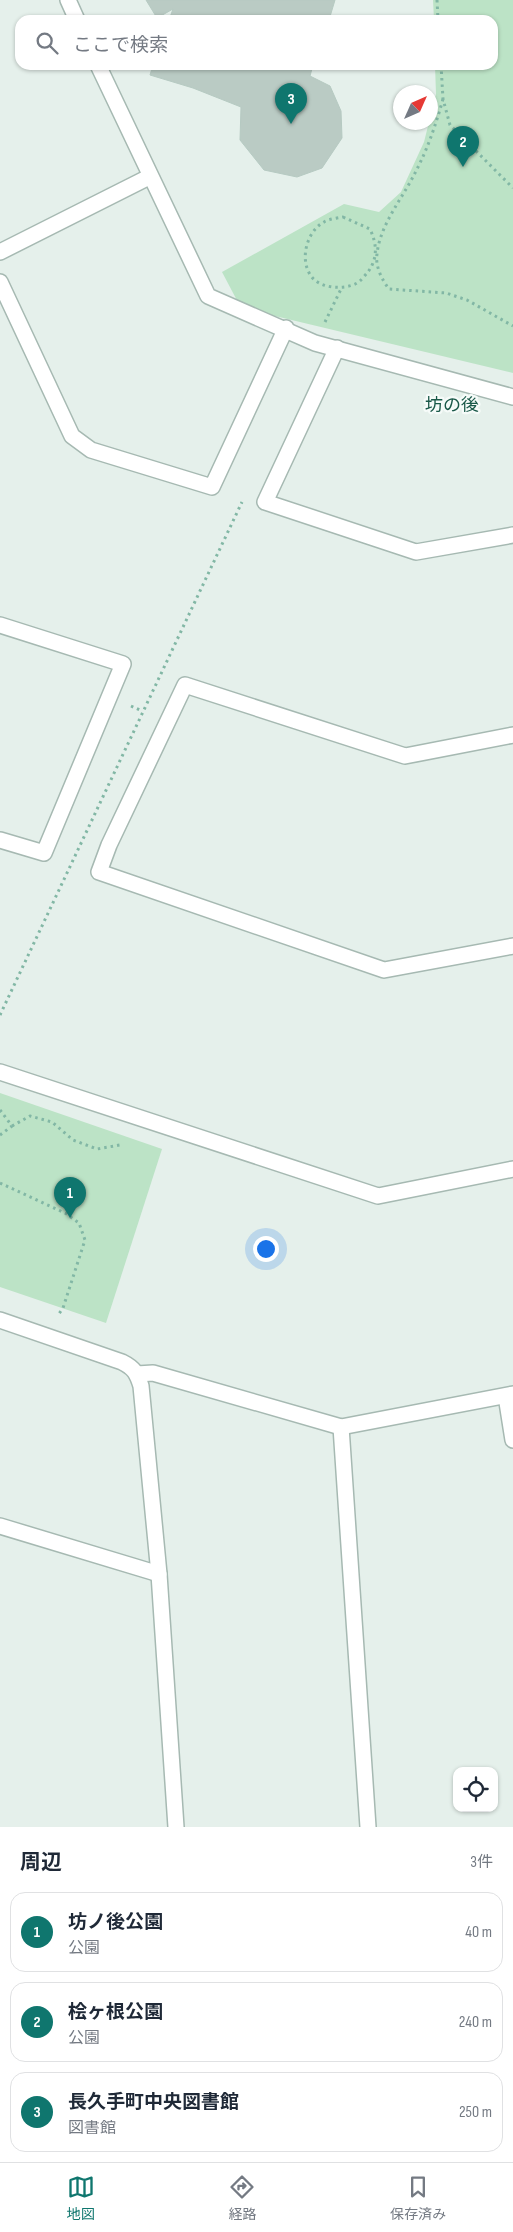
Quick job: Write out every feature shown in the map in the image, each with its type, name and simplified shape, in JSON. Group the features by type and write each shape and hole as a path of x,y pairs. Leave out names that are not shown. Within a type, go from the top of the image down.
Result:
{"street":[{"path":"68,0 75,15"},
{"path":"100,70 208,296 286,328 315,343 513,397"},
{"path":"0,252 150,177"},
{"path":"0,282 72,436 91,450 212,487 286,328"},
{"path":"337,348 265,502 416,552 513,536"},
{"path":"0,625 123,664 44,853 0,840"},
{"path":"513,735 405,756 185,685 109,845 99,872 384,970 513,946"},
{"path":"0,1072 378,1196 513,1169"},
{"path":"0,1320 122,1362 131,1367 137,1374 141,1386 160,1574 176,1827"},
{"path":"137,1374 152,1373 342,1427 509,1395 513,1440"},
{"path":"342,1427 368,1827"},
{"path":"0,1526 160,1574"}],"path":[{"path":"437,0 438,15"},
{"path":"441,70 443,99 450,126 513,188"},
{"path":"443,99 416,172 382,234 376,256 369,271 358,283 342,287 324,285 311,276 306,254 311,233 324,222 343,217 358,222 370,229 374,238 376,256 382,280 390,289 446,293 467,300 513,326"},
{"path":"315,343 342,287"},
{"path":"0,1015 244,496"},
{"path":"0,1110 12,1126"},
{"path":"0,1136 12,1126 30,1116 52,1122 73,1140 97,1149 120,1145"},
{"path":"0,1183 65,1213 79,1223 85,1240 63,1308 44,1334"}],"green space":[{"path":"433,0 513,0 513,373 241,308 222,272 344,204 379,212 401,192 424,142 427,130 438,130 438,85 436,85 435,70 498,70 498,15 434,15"},
{"path":"0,1093 162,1149 106,1323 0,1287"}],"building":[{"path":"146,0 335,0 330,15 171,15 173,9 162,15 155,15"},
{"path":"152,70 312,70 310,76 330,86 341,111 342,138 322,168 297,177 264,170 240,140 241,107 193,88 150,75"}],"place":[{"name":"長久手町中央図書館","path":"291,124"},
{"name":"桧ヶ根公園","path":"463,167"},
{"name":"坊ノ後公園","path":"70,1218"}],"district":[{"name":"坊の後","path":"452,405"}]}
